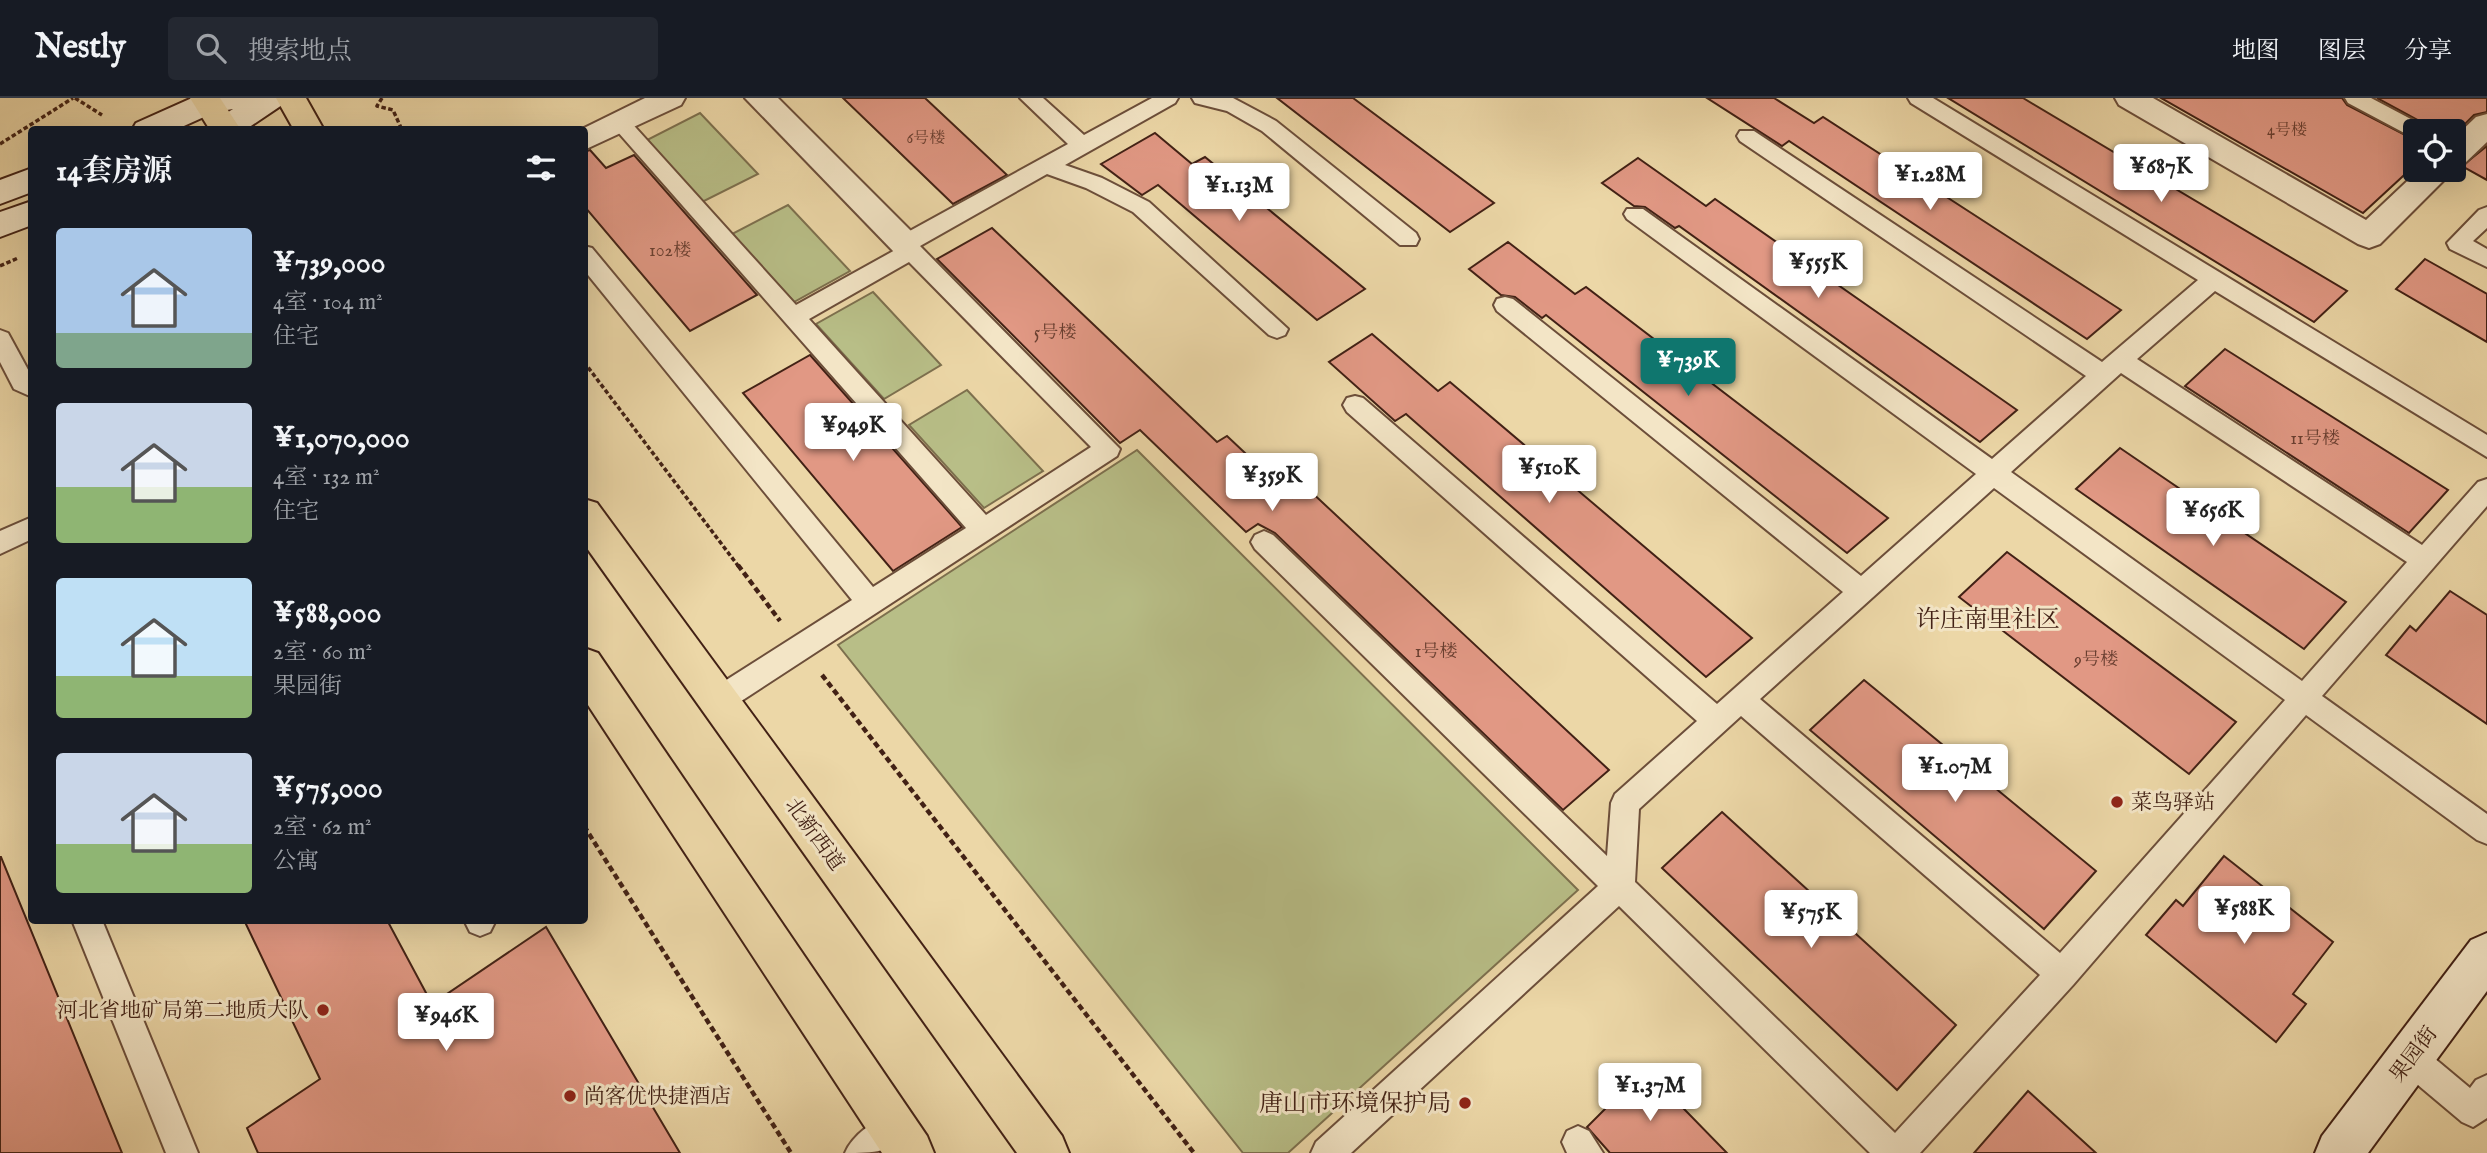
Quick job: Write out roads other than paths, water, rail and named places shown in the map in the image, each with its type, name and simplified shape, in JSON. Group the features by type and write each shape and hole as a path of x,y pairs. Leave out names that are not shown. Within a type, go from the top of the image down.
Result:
{"main road":[{"path":"291,98 307,126"},
{"name":"北新西道","path":"588,520 1045,1153"},
{"path":"588,671 888,1145"}],"street":[{"path":"165,126 220,114 271,98"},
{"path":"588,138 670,98"},
{"path":"760,98 908,247"},
{"path":"2132,99 2369,236 2425,182"},
{"path":"2466,143 2487,124"},
{"path":"0,193 28,181"},
{"path":"0,225 28,214"},
{"name":"果园街","path":"2339,1153 2487,955"}],"lane":[{"path":"1030,98 1082,145"},
{"path":"793,317 1043,165 1168,98"},
{"path":"1202,98 1233,105 1269,126 1408,239"},
{"path":"1918,98 2487,447"},
{"path":"2355,98 2403,124"},
{"path":"620,123 983,530"},
{"path":"1747,136 2111,367 2424,560"},
{"path":"1043,165 1094,183 1141,207 1277,328"},
{"path":"1635,214 2487,831"},
{"path":"2487,215 2458,243 2487,260"},
{"path":"719,700 1108,449 908,247"},
{"path":"588,259 870,603"},
{"path":"1327,1153 1620,886 1625,803 2111,367 2214,279"},
{"path":"1505,304 1861,591"},
{"path":"0,339 22,383 28,386"},
{"path":"1355,405 1716,720"},
{"path":"1898,1153 2062,974 2487,489"},
{"path":"0,543 28,529"},
{"path":"1264,542 1893,1153"},
{"path":"1739,698 2062,974"},
{"path":"89,924 182,1153"},
{"path":"2410,1058 2473,1111 2487,1091"}],"place":[{"name":"菜鸟驿站","path":"2117,802"},
{"name":"河北省地矿局第二地质大队","path":"323,1010"},
{"name":"尚客优快捷酒店","path":"570,1096"},
{"name":"唐山市环境保护局","path":"1465,1103"}],"district":[{"name":"许庄南里社区","path":"1988,619"}]}
